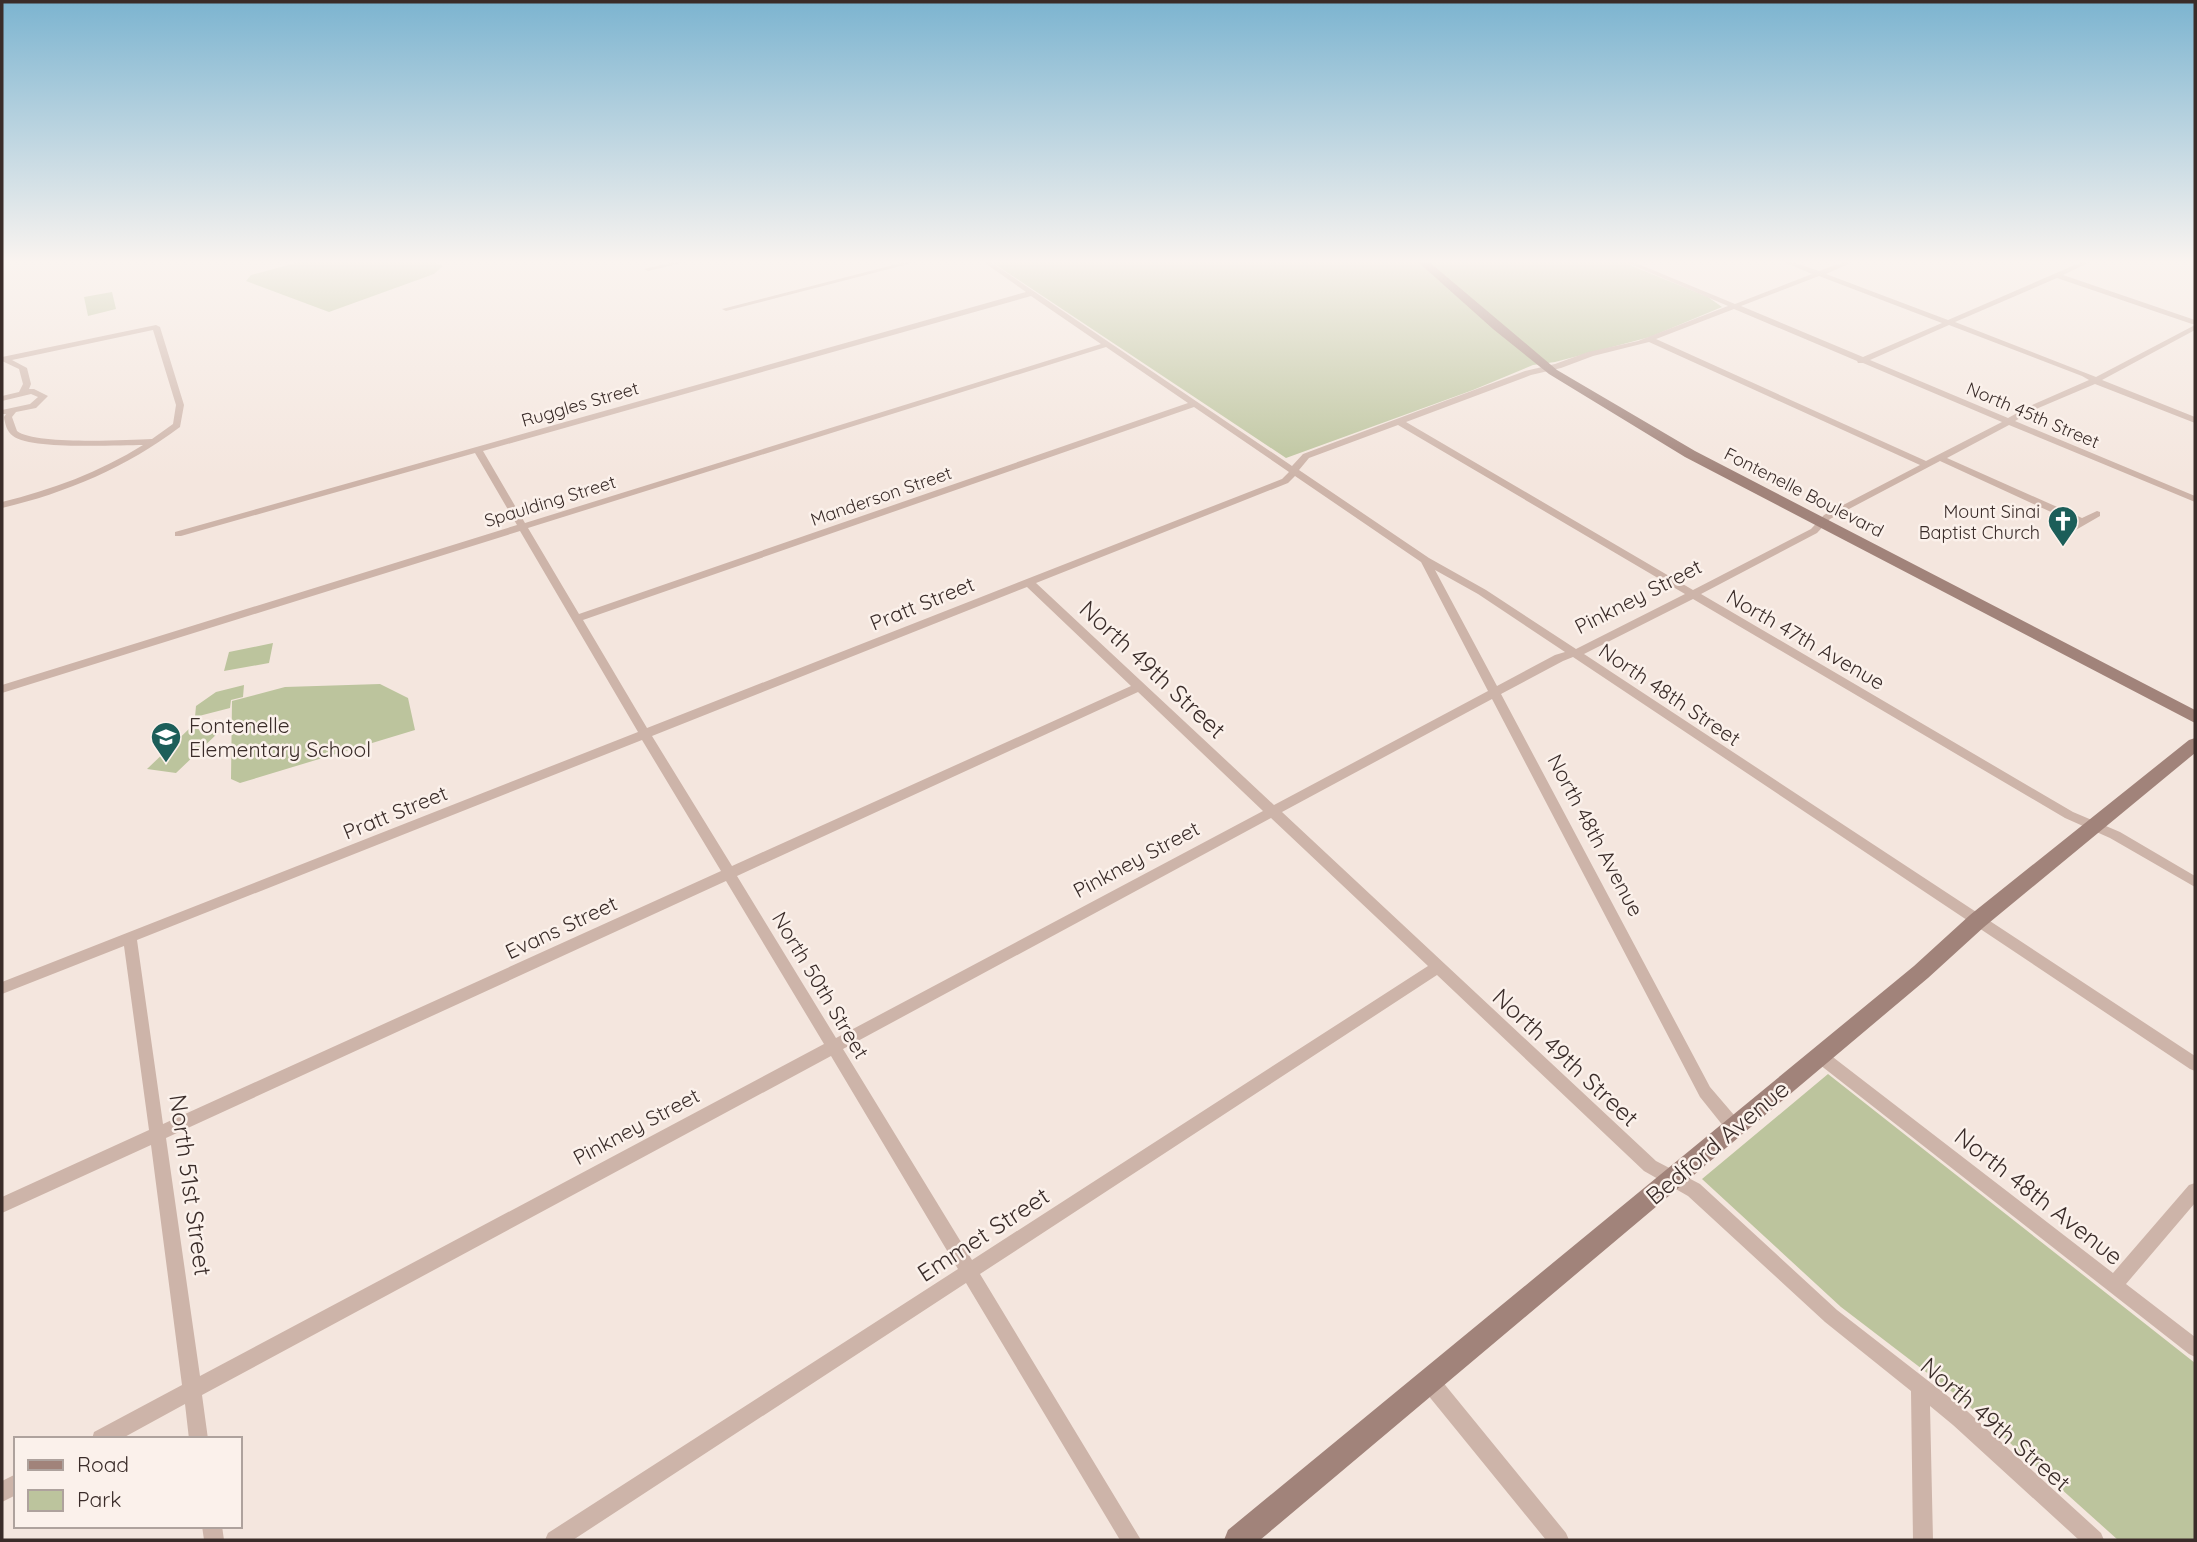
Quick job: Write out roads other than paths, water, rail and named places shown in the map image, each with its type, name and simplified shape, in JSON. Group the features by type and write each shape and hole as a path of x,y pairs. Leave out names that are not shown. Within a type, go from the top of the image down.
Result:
{"main road":[{"name":"Fontenelle Boulevard","path":"1507,333 1548,368 1657,437 2195,717"},
{"name":"Bedford Avenue","path":"1238,1540 1921,972 1977,921 2195,744"}],"street":[{"path":"4,359 128,333"},
{"path":"2,505 93,474 156,443 177,425 180,405 158,333"},
{"name":"Ruggles Street","path":"178,534 890,333"},
{"name":"North 48th Street","path":"1092,333 1425,560 1482,592 2195,1064"},
{"name":"Pratt Street","path":"2,988 1285,481 1306,456 1528,373 1665,333"},
{"name":"North 45th Street","path":"1795,333 2192,495"},
{"path":"1861,361 1924,333"},
{"path":"1976,333 2195,420"},
{"name":"Pinkney Street","path":"104,1437 1559,658 1588,649 1814,531 1827,517 2052,397 2095,380 2181,333"},
{"path":"1649,339 1927,465"},
{"name":"Spaulding Street","path":"2,689 1108,344"},
{"path":"4,359 23,368 27,375 27,384 23,392"},
{"path":"2,399 23,392 38,392 44,396 33,406 7,412 12,431 20,437 46,441 156,443"},
{"name":"Manderson Street","path":"576,618 1196,404"},
{"name":"North 47th Avenue","path":"1400,422 2057,808 2115,835 2195,882"},
{"name":"North 50th Street","path":"477,449 645,734 1131,1540"},
{"path":"1940,458 2082,522"},
{"path":"2071,529 2097,514"},
{"name":"North 48th Avenue","path":"1425,560 1706,1092 1734,1128"},
{"name":"North 49th Street","path":"1028,582 1650,1166 1694,1190 1831,1316 1960,1419 2094,1540"},
{"name":"Evans Street","path":"2,1205 1138,687"},
{"name":"North 51st Street","path":"130,937 200,1437"},
{"name":"Emmet Street","path":"555,1540 1437,968"},
{"name":"North 48th Avenue","path":"1820,1056 2195,1349"},
{"path":"2114,1285 2195,1191"},
{"path":"1430,1382 1559,1540"},
{"path":"1920,1387 1923,1540"}],"place":[{"name":"Mount Sinai Baptist Church","path":"2063,548"},
{"name":"Fontenelle Elementary School","path":"166,764"}]}
